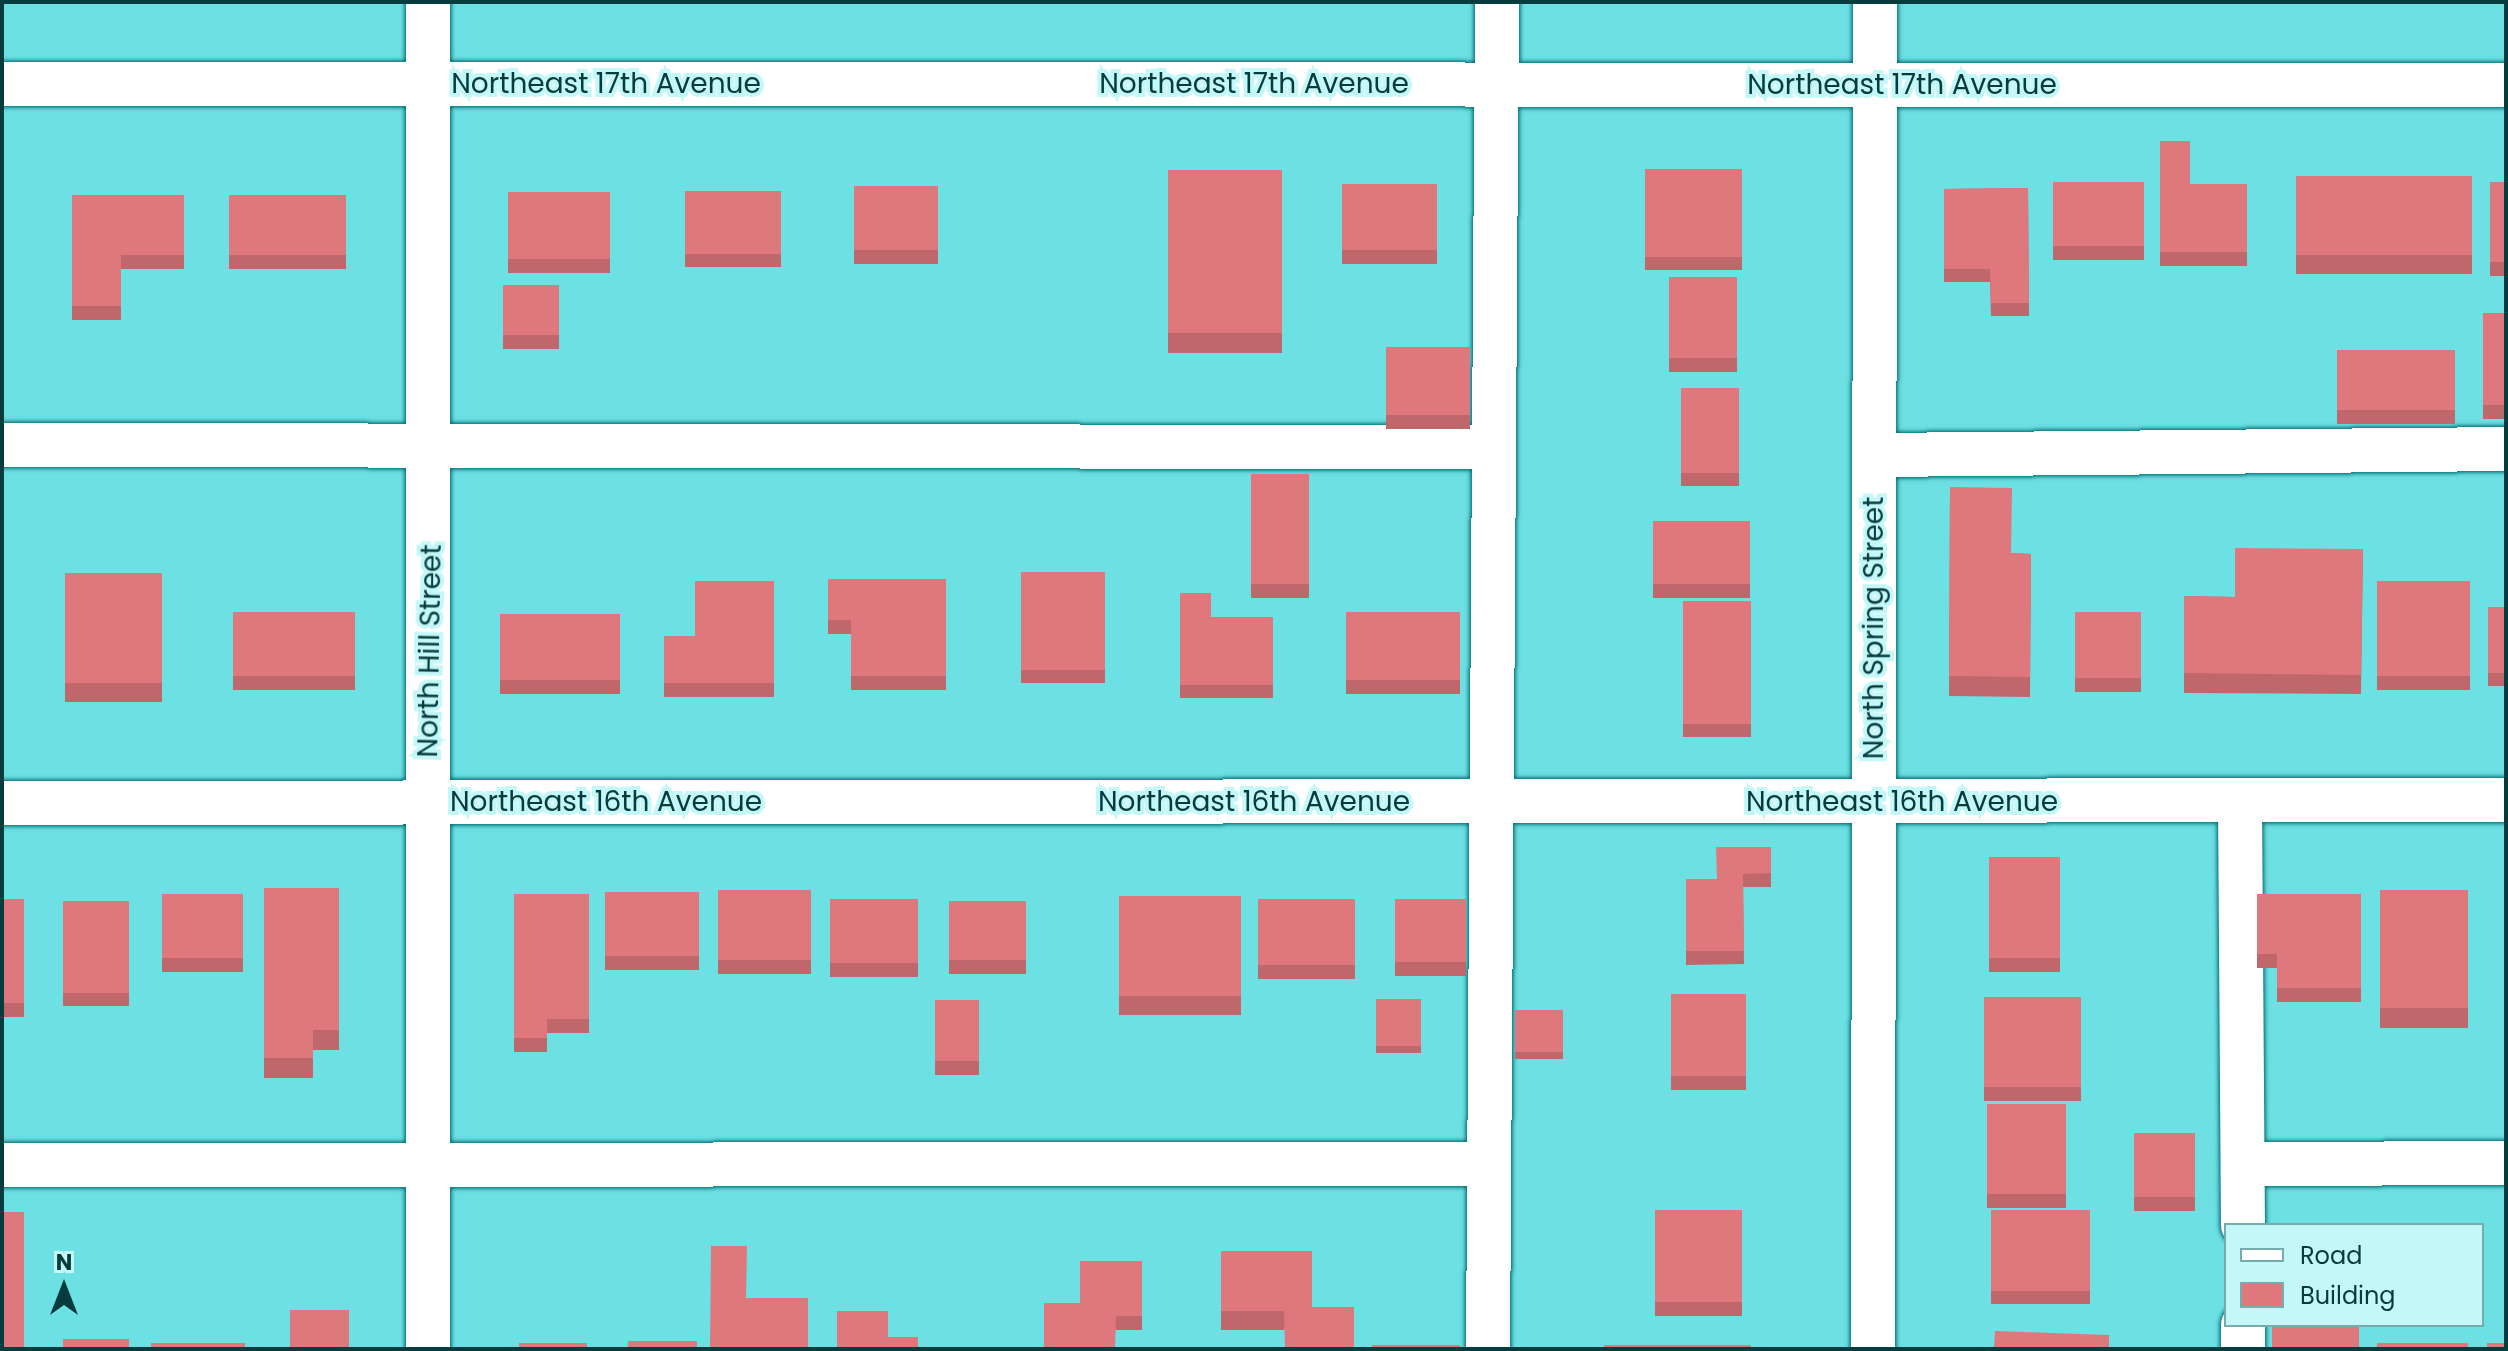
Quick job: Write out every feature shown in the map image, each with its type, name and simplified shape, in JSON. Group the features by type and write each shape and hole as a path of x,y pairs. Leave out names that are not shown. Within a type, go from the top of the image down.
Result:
{"street":[{"name":"North Hill Street","path":"428,2 432,443 428,1349"},
{"path":"1488,1349 1497,2"},
{"name":"North Spring Street","path":"1873,1349 1875,2"},
{"name":"Northeast 17th Avenue","path":"2,84 2506,85"},
{"path":"2,445 432,443 1494,447"},
{"path":"1875,455 2506,449"},
{"name":"Northeast 16th Avenue","path":"2,803 2506,800"},
{"path":"2240,802 2243,1223"},
{"path":"2243,1164 2506,1163"},
{"path":"2,1165 1489,1164"},
{"path":"2243,1327 2243,1349"}],"building":[{"path":"2160,141 2190,141 2190,184 2247,184 2247,252 2160,252"},
{"path":"1645,169 1742,169 1742,257 1645,257"},
{"path":"1168,170 1282,170 1282,333 1168,333"},
{"path":"2296,176 2472,176 2472,255 2296,255"},
{"path":"2053,182 2144,182 2144,246 2053,246"},
{"path":"2490,182 2506,182 2506,262 2490,262"},
{"path":"1342,184 1437,184 1437,250 1342,250"},
{"path":"854,186 938,186 938,250 854,250"},
{"path":"2028,188 2029,303 1991,303 1990,269 1944,269 1944,189"},
{"path":"685,191 781,191 781,254 685,254"},
{"path":"508,192 610,192 610,259 508,259"},
{"path":"72,195 184,195 184,255 121,255 121,306 72,306"},
{"path":"229,195 346,195 346,255 229,255"},
{"path":"1669,277 1737,277 1737,358 1669,358"},
{"path":"503,285 559,285 559,335 503,335"},
{"path":"2483,313 2506,313 2506,405 2483,405"},
{"path":"1386,347 1470,347 1470,415 1386,415"},
{"path":"2337,350 2455,350 2455,410 2337,410"},
{"path":"1681,388 1739,388 1739,473 1681,473"},
{"path":"1251,474 1309,474 1309,584 1251,584"},
{"path":"1950,487 2012,488 2011,553 2031,554 2030,677 1949,676"},
{"path":"1653,521 1750,521 1750,584 1653,584"},
{"path":"2235,548 2363,549 2361,675 2184,673 2184,596 2235,597"},
{"path":"1021,572 1105,572 1105,670 1021,670"},
{"path":"65,573 162,573 162,683 65,683"},
{"path":"828,579 946,579 946,676 851,676 851,620 828,620"},
{"path":"695,581 774,581 774,683 664,683 664,636 695,636"},
{"path":"2377,581 2470,581 2470,676 2377,676"},
{"path":"1180,593 1211,593 1211,617 1273,617 1273,685 1180,685"},
{"path":"1683,601 1751,601 1751,724 1683,724"},
{"path":"2488,607 2506,607 2506,673 2488,673"},
{"path":"233,612 355,612 355,676 233,676"},
{"path":"1346,612 1460,612 1460,680 1346,680"},
{"path":"2075,612 2141,612 2141,678 2075,678"},
{"path":"500,614 620,614 620,680 500,680"},
{"path":"1716,847 1771,847 1771,873 1743,874 1744,951 1686,951 1686,879 1717,879"},
{"path":"1989,857 2060,857 2060,958 1989,958"},
{"path":"264,888 339,888 339,1030 313,1030 313,1058 264,1058"},
{"path":"718,890 811,890 811,960 718,960"},
{"path":"2380,890 2468,890 2468,1008 2380,1008"},
{"path":"605,892 699,892 699,956 605,956"},
{"path":"162,894 243,894 243,958 162,958"},
{"path":"514,894 589,894 589,1019 547,1019 547,1038 514,1038"},
{"path":"2257,894 2361,894 2361,988 2277,988 2277,954 2257,954"},
{"path":"1119,896 1241,896 1241,996 1119,996"},
{"path":"2,899 24,899 24,1003 2,1003"},
{"path":"830,899 918,899 918,963 830,963"},
{"path":"1258,899 1355,899 1355,965 1258,965"},
{"path":"1395,899 1466,899 1466,962 1395,962"},
{"path":"63,901 129,901 129,993 63,993"},
{"path":"949,901 1026,901 1026,960 949,960"},
{"path":"1671,994 1746,994 1746,1076 1671,1076"},
{"path":"1984,997 2081,997 2081,1087 1984,1087"},
{"path":"1376,999 1421,999 1421,1046 1376,1046"},
{"path":"935,1000 979,1000 979,1061 935,1061"},
{"path":"1515,1010 1563,1010 1563,1052 1515,1052"},
{"path":"1987,1104 2066,1104 2066,1194 1987,1194"},
{"path":"2134,1133 2195,1133 2195,1197 2134,1197"},
{"path":"1655,1210 1742,1210 1742,1302 1655,1302"},
{"path":"1991,1210 2090,1210 2090,1291 1991,1291"},
{"path":"2,1212 24,1212 24,1349 2,1349"},
{"path":"711,1246 747,1246 746,1298 808,1298 808,1349 710,1349"},
{"path":"1221,1251 1312,1251 1312,1307 1354,1307 1354,1349 1285,1349 1284,1311 1221,1311"},
{"path":"1080,1261 1142,1261 1142,1316 1116,1316 1115,1349 1044,1349 1044,1303 1080,1303"},
{"path":"290,1310 349,1310 349,1349 290,1349"},
{"path":"837,1311 888,1311 888,1337 918,1337 918,1349 837,1349"},
{"path":"2272,1327 2359,1327 2359,1349 2272,1349"},
{"path":"1995,1331 2109,1335 2109,1349 1994,1349"},
{"path":"63,1339 129,1339 129,1349 63,1349"},
{"path":"628,1341 697,1341 697,1349 628,1349"},
{"path":"151,1343 245,1343 245,1349 151,1349"},
{"path":"519,1343 587,1343 587,1349 519,1349"},
{"path":"2377,1343 2468,1343 2468,1349 2377,1349"},
{"path":"2487,1343 2506,1343 2506,1349 2487,1349"},
{"path":"1372,1345 1460,1345 1460,1349 1372,1349"},
{"path":"1604,1345 1751,1345 1751,1349 1604,1349"}]}
